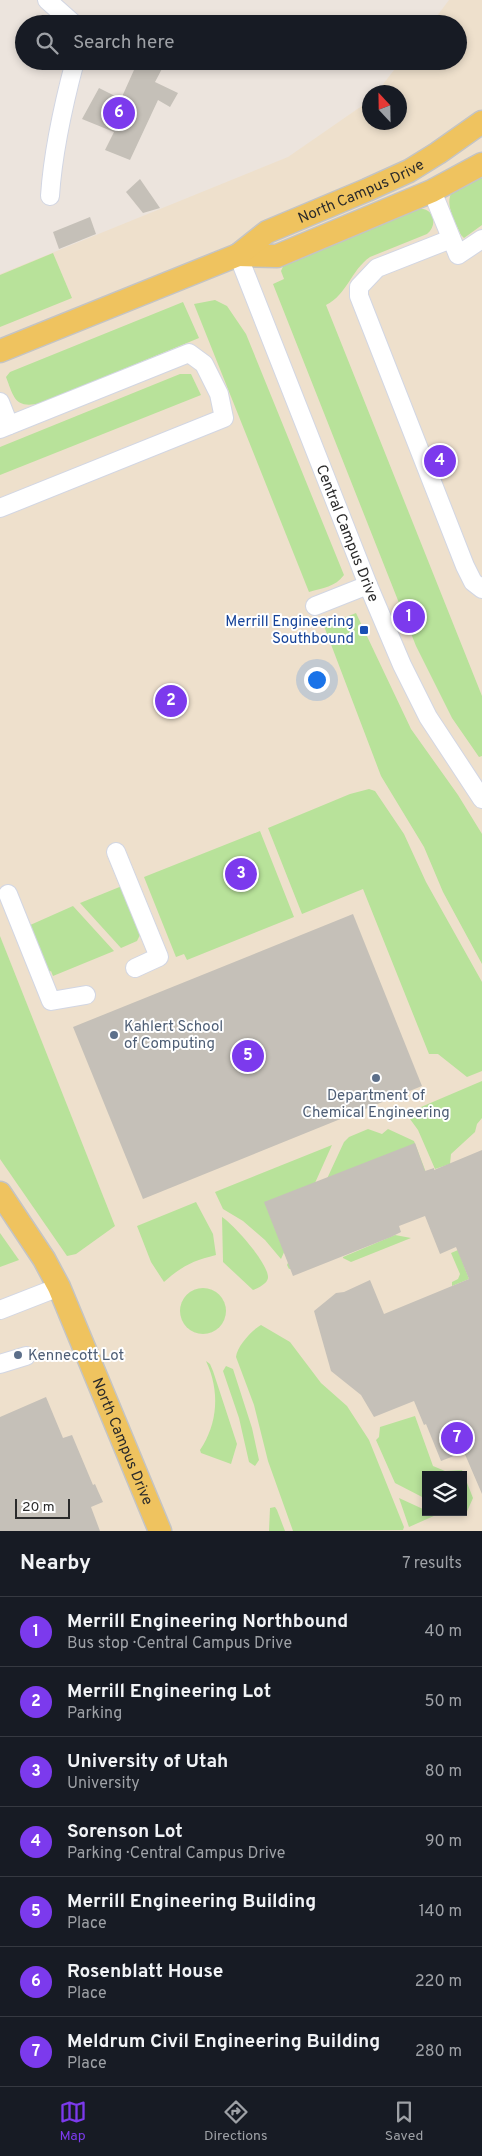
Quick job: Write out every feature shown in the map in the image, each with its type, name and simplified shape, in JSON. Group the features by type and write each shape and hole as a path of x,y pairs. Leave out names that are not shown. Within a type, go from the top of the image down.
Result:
{"main road":[{"name":"North Campus Drive","path":"0,351 238,255 268,232 409,171 438,154 482,122"},
{"name":"North Campus Drive","path":"238,255 277,256 432,191 482,164"},
{"name":"North Campus Drive","path":"0,1193 44,1259 59,1286 160,1531"}],"street":[{"path":"47,0 64,15"},
{"path":"50,196 52,161 60,118 73,70"},
{"path":"432,191 458,255 482,240"},
{"path":"451,239 377,268 360,286 359,296 472,582 482,589"},
{"name":"Central Campus Drive","path":"238,255 368,585 402,665 428,718 482,799"},
{"path":"0,402 5,427 189,353 204,364 219,394 224,418 0,508"},
{"path":"315,606 368,585"},
{"path":"116,852 159,958 135,968"},
{"path":"8,894 51,1001 86,995"},
{"path":"0,1310 59,1286"},
{"path":"0,1364 26,1356"}],"shaded area":[{"path":"449,0 482,0 482,1531 0,1531 0,274 288,157 362,106 362,130 407,130 407,85 382,85 394,70 467,70 467,15 438,15"}],"green space":[{"path":"482,174 482,225 464,238 450,208 450,197 452,192"},
{"path":"418,209 431,213 433,226 431,230 427,234 370,257 358,269 339,295 326,305 482,696 482,756 479,757 452,718 416,646 273,284 284,279 281,271 285,262"},
{"path":"53,253 72,298 0,327 0,275"},
{"path":"215,300 227,306 246,334 344,575 337,582 328,586 309,592 194,304"},
{"path":"183,302 199,338 41,403 21,403 11,391 6,377 10,372"},
{"path":"180,374 191,374 201,395 0,475 0,447"},
{"path":"356,613 411,729 458,795 482,834 482,964 443,892 424,847 381,776 324,626"},
{"path":"369,789 375,791 404,834 426,882 482,982 482,1071 467,1077 438,1054 429,1054 363,889 302,914 268,828 350,794"},
{"path":"260,831 294,917 187,960 184,954 176,957 144,877"},
{"path":"122,886 140,935 137,941 121,948 80,903"},
{"path":"73,906 114,951 53,976 51,971 47,973 28,926"},
{"path":"0,936 115,1226 76,1254 67,1256 0,1159"},
{"path":"482,1081 482,1118 477,1124 475,1132 451,1154 450,1164 435,1169 418,1130 410,1119 414,1110"},
{"path":"368,1129 382,1134 388,1129 414,1141 430,1183 303,1265 289,1269 287,1265 344,1142 349,1137"},
{"path":"332,1145 281,1259 265,1240 243,1221 223,1209 215,1192"},
{"path":"196,1202 213,1234 216,1255 188,1264 164,1282 151,1262 137,1226"},
{"path":"222,1217 242,1236 263,1264 268,1278 260,1287 253,1290 223,1262"},
{"path":"0,1233 19,1260 0,1267"},
{"path":"395,1235 411,1238 351,1262 343,1258 343,1257"},
{"path":"458,1250 469,1279 452,1286 452,1282 458,1279 460,1274 451,1253"},
{"path":"199,1288 207,1288 216,1292 222,1298 226,1311 222,1324 216,1330 207,1334 199,1334 190,1330 184,1324 180,1315 180,1307 184,1298 190,1292"},
{"path":"261,1325 290,1342 321,1383 347,1406 369,1440 404,1527 403,1530 293,1531 268,1461 254,1405 236,1357 245,1339"},
{"path":"206,1361 210,1364 213,1371 237,1444 231,1464 201,1453 200,1450 214,1418 215,1407 214,1384"},
{"path":"226,1366 233,1369 252,1428 259,1460 255,1466 249,1462 239,1418 223,1371"},
{"path":"415,1416 433,1466 445,1471 422,1471 422,1497 395,1483 376,1440 379,1437 380,1427"},
{"path":"467,1483 473,1498 467,1512"},
{"path":"399,1498 422,1509 422,1516 434,1516 409,1527"},
{"path":"275,1507 285,1531 269,1531 270,1508"}],"building":[{"path":"134,70 161,70 155,82 178,93 170,107 158,100 130,160 105,150 114,132 82,119 99,88 121,99"},
{"path":"140,179 160,208 143,213 126,192"},
{"path":"90,217 96,234 59,249 53,232"},
{"path":"353,914 422,1086 143,1199 73,1027"},
{"path":"415,1143 425,1171 434,1168 434,1170 482,1150 482,1494 464,1452 441,1461 426,1424 424,1425 414,1401 374,1417 361,1395 331,1371 314,1311 336,1293 344,1292 370,1280 384,1314 469,1279 456,1247 440,1254 425,1216 399,1226 401,1232 391,1237 293,1276 264,1202"},
{"path":"46,1397 63,1438 72,1435 93,1485 95,1484 103,1502 91,1507 100,1531 0,1531 0,1417"}],"place":[{"name":"Rosenblatt House","path":"119,113"},
{"name":"Sorenson Lot","path":"440,461"},
{"name":"Merrill Engineering Northbound","path":"409,617"},
{"name":"Merrill Engineering Southbound","path":"364,630"},
{"name":"Merrill Engineering Lot","path":"171,701"},
{"name":"University of Utah","path":"241,874"},
{"name":"Kahlert School of Computing","path":"114,1035"},
{"name":"Merrill Engineering Building","path":"248,1056"},
{"name":"Department of Chemical Engineering","path":"376,1078"},
{"name":"Kennecott Lot","path":"18,1355"},
{"name":"Meldrum Civil Engineering Building","path":"457,1438"}]}
